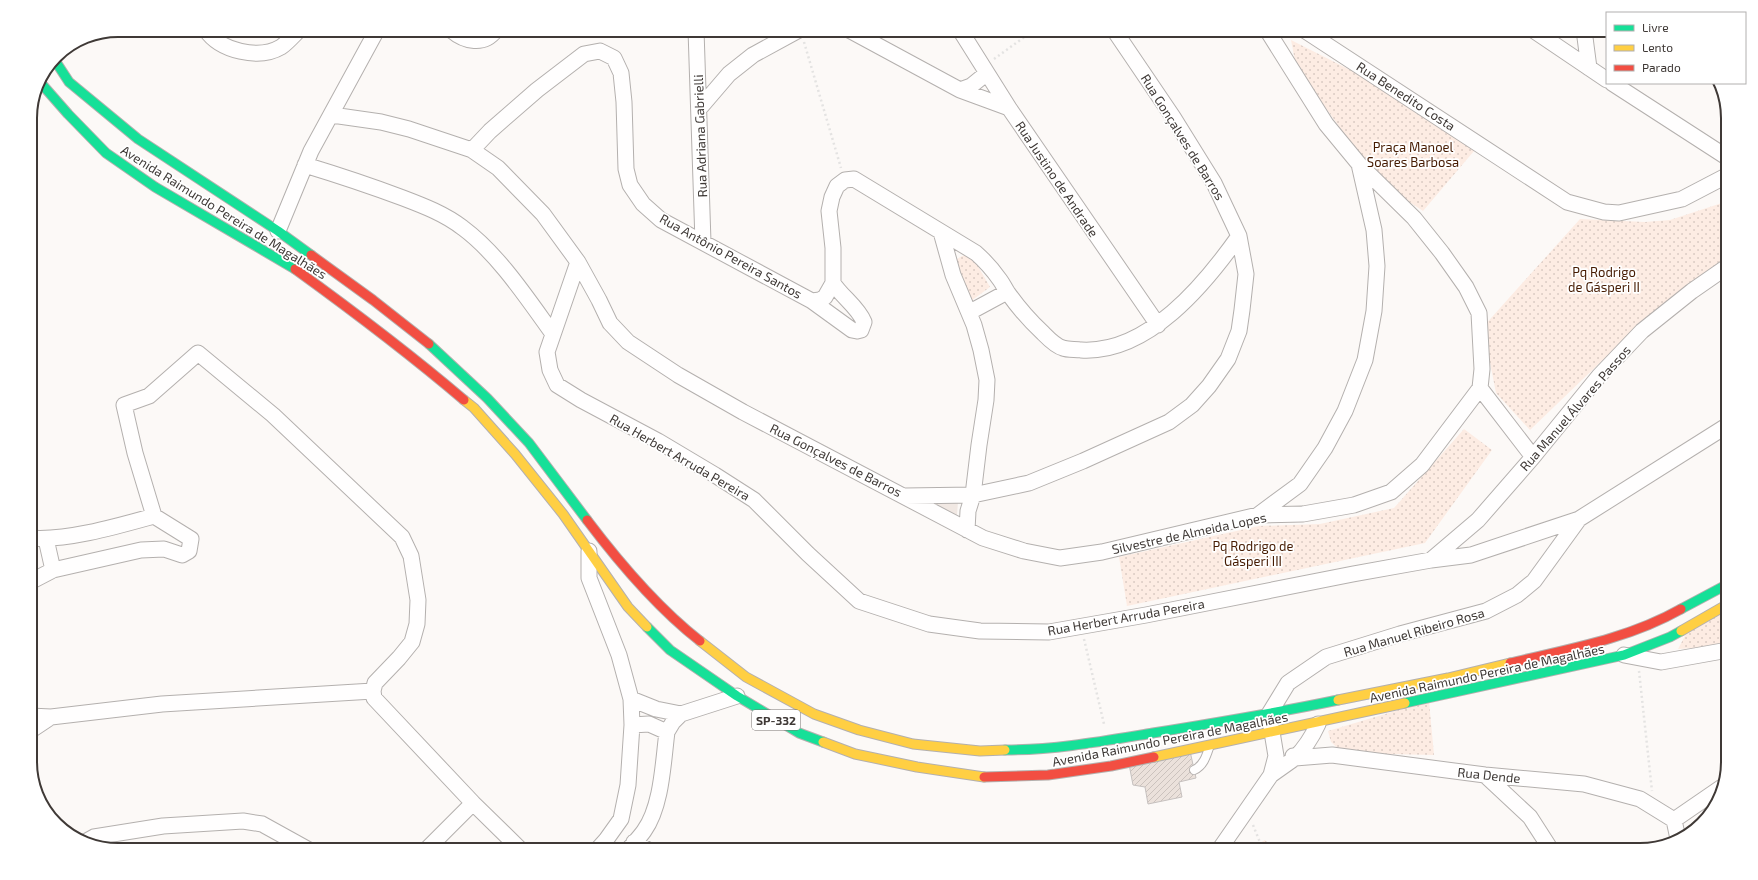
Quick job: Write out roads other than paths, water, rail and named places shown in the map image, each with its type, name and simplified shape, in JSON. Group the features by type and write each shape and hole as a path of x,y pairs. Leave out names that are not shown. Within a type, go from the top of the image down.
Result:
{"main road":[{"name":"Avenida Raimundo Pereira de Magalhães","path":"57,64 69,82 138,139 278,231 373,300 442,355 487,398 529,443 611,552 652,596 692,635 746,677 814,714 859,730 913,744 980,751 1030,750 1108,740 1269,714 1448,678 1607,640 1630,633 1662,620 1721,588"},
{"name":"Avenida Raimundo Pereira de Magalhães","path":"43,86 106,153 156,187 288,264 344,304 429,370 474,408 563,514 628,607 670,650 736,696 799,733 855,754 917,767 984,777 1048,775 1111,766 1318,724 1631,657 1721,608"}],"street":[{"path":"215,37 226,46 242,51 260,54 281,47 292,37"},
{"path":"278,231 306,165 373,37"},
{"path":"462,37 470,41 480,41 488,37"},
{"name":"Rua Adriana Gabrielli","path":"696,37 703,242"},
{"path":"699,109 729,74 752,55 794,37"},
{"path":"862,37 960,90 1009,108"},
{"name":"Rua Justino de Andrade","path":"965,37 1009,108 1158,325"},
{"name":"Rua Gonçalves de Barros","path":"332,115 395,125 472,150 498,168 543,214 578,262 610,323 628,342 678,375 743,412 904,496 973,495 1029,483 1083,461 1169,422 1192,405 1209,386 1228,359 1239,331 1246,274 1240,236 1210,177 1174,117 1119,37"},
{"path":"1271,37 1326,124 1359,164 1414,218 1442,253 1466,287 1479,313 1482,369 1480,388 1533,457"},
{"name":"Rua Benedito Costa","path":"1315,37 1567,202 1604,212 1619,213 1682,199 1721,179"},
{"path":"1543,37 1606,79"},
{"path":"1585,37 1589,68"},
{"name":"Rua Antônio Pereira Santos","path":"472,150 490,130 537,90 584,54 600,51 614,58 622,73 626,169 630,185 643,204 661,220 812,301 820,300 825,297 833,283"},
{"path":"960,90 971,86 986,70"},
{"path":"1614,84 1721,153"},
{"path":"1258,515 1300,484 1324,448 1345,411 1366,353 1374,311 1377,266 1374,230 1359,164"},
{"path":"306,165 368,185 442,214 463,228 486,249 503,268 553,334"},
{"path":"812,301 852,330 861,330 864,322 862,316 839,293 833,283 833,248 829,211 837,186 845,180 854,179 976,253 989,266 1027,317 1049,338 1063,348 1088,350 1104,349 1122,343 1158,325 1176,310 1207,279 1240,236"},
{"path":"941,232 953,275 970,312 981,350 987,380 986,400 978,445 973,495 968,511 967,530"},
{"name":"Rua Herbert Arruda Pereira","path":"578,262 547,352 550,370 558,385 581,400 696,464 754,500 808,554 859,601 929,624 980,631 1049,632 1081,627 1431,560 1471,555 1579,519"},
{"name":"Rua Manuel Álvares Passos","path":"1431,560 1478,520 1533,457 1599,376 1642,331 1692,290 1721,271"},
{"path":"970,312 1007,292"},
{"path":"37,578 53,570 141,550 164,549 182,555 189,552 191,539 154,516 135,453 124,405 149,396 198,353 273,415 402,537 411,556 418,600 418,624 412,642 375,683 373,692 374,698 473,803 514,843"},
{"name":"Silvestre de Almeida Lopes","path":"904,496 984,538 1024,551 1060,558 1102,552 1258,515 1303,514 1354,505 1391,492 1422,465 1480,388"},
{"name":"Rua Manuel Ribeiro Rosa","path":"1269,714 1288,683 1326,657 1400,634 1486,612 1517,595 1534,581 1579,519 1721,429"},
{"path":"1300,484 1298,501 1303,514"},
{"path":"37,538 46,539 116,526 154,516"},
{"path":"46,539 53,570"},
{"path":"589,551 589,578 619,655 631,699 632,725 628,785 621,819 603,843"},
{"path":"1607,640 1631,657 1662,662 1721,651"},
{"path":"37,716 51,717 162,704 373,692"},
{"path":"634,843 645,831 658,798 667,732 673,722 681,714 736,696"},
{"path":"631,699 656,709 681,714"},
{"path":"1315,705 1318,732 1323,746 1332,755"},
{"path":"1224,843 1271,775 1276,756 1269,714"},
{"path":"37,726 51,717"},
{"path":"632,725 649,724 667,732"},
{"path":"1271,775 1296,758 1312,738 1318,724"},
{"path":"1272,733 1282,747 1296,758"},
{"name":"Rua Dende","path":"1296,758 1332,755 1486,775 1584,784 1632,796 1653,806 1674,820"},
{"path":"1486,775 1530,817 1547,843"},
{"path":"1677,834 1674,820 1716,791"},
{"path":"433,843 473,803"},
{"path":"92,839 162,826 243,821 262,824 296,843"}],"lane":[{"path":"1194,770 1201,766 1206,757 1209,746"},
{"path":"1111,766 1124,772"}],"park label":[{"name":"Praça Manoel Soares Barbosa","path":"1413,154"},
{"name":"Pq Rodrigo de Gásperi II","path":"1604,280"},
{"name":"Pq Rodrigo de Gásperi III","path":"1253,554"}]}
